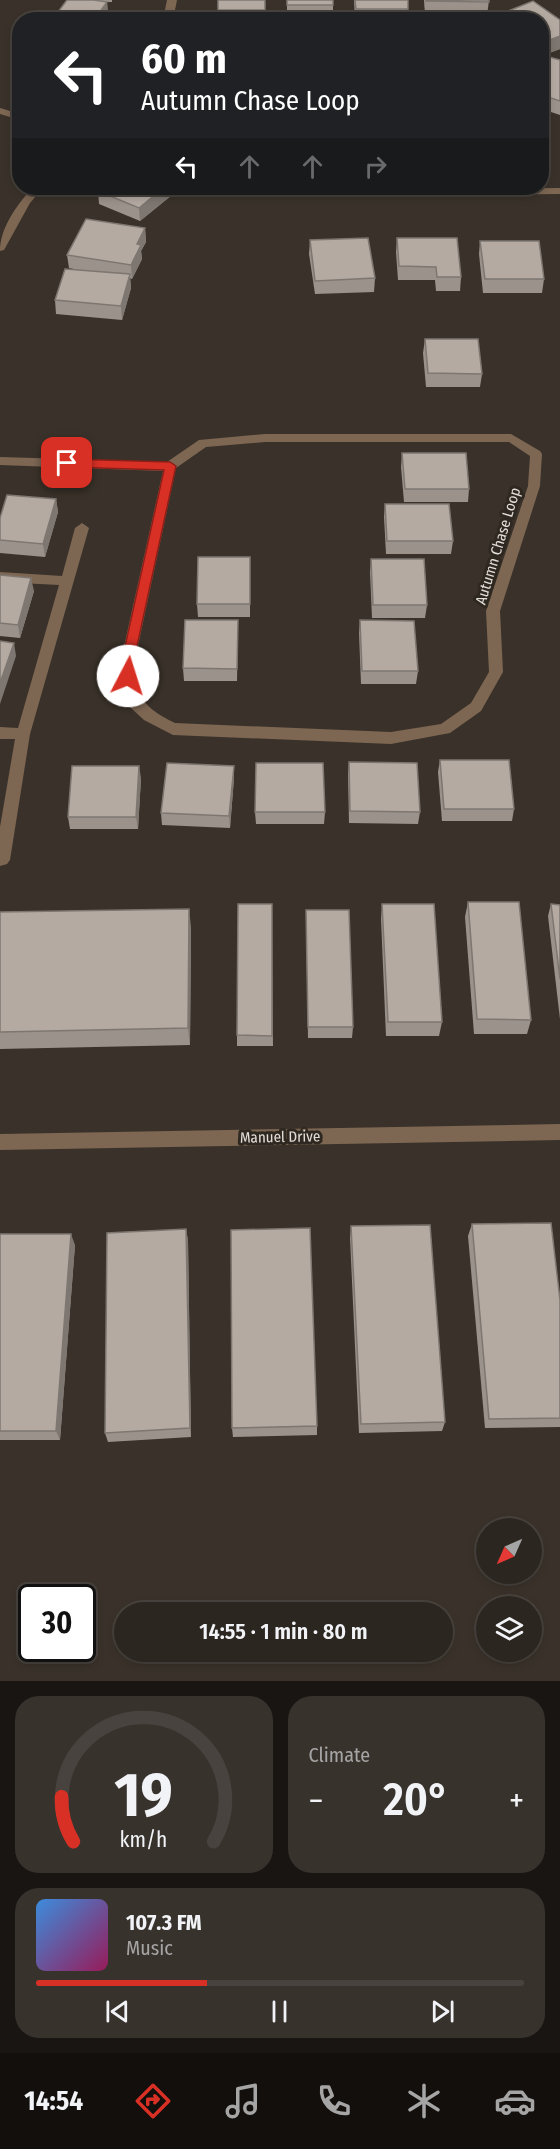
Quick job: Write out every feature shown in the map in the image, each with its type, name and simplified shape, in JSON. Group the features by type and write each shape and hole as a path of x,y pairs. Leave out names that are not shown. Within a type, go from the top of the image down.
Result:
{"street":[{"path":"0,248 25,202 32,195"},
{"name":"Autumn Chase Loop","path":"265,438 511,438 536,454 534,486 494,611 496,672 476,707 445,729 391,738 173,729 144,715 129,692 128,660 170,466 203,442 265,438"},
{"path":"0,461 170,466"},
{"path":"2,860 23,734 82,528"},
{"path":"0,577 66,581"},
{"path":"0,733 23,734"},
{"name":"Manuel Drive","path":"0,1142 560,1132"}],"building":[{"path":"67,0 107,2 100,12 58,12"},
{"path":"218,0 265,0 265,10 218,10"},
{"path":"287,0 333,0 333,5 287,5"},
{"path":"355,0 408,0 408,9 356,9"},
{"path":"489,0 489,2 426,1"},
{"path":"533,1 549,12 506,12"},
{"path":"549,12 560,20 560,36 549,40"},
{"path":"549,57 560,60 560,101 549,97"},
{"path":"108,195 155,195 139,208"},
{"path":"86,219 145,228 137,244 141,245 131,265 67,255"},
{"path":"368,238 375,278 315,281 310,240"},
{"path":"397,238 457,238 461,277 437,277 436,267 399,266"},
{"path":"480,241 539,241 544,279 485,279"},
{"path":"65,269 130,274 121,306 55,300"},
{"path":"425,339 478,339 482,374 428,373"},
{"path":"402,453 466,453 469,489 405,489"},
{"path":"7,495 56,499 43,544 0,540 0,518"},
{"path":"385,504 449,504 453,541 387,541"},
{"path":"198,557 250,557 250,604 197,604"},
{"path":"371,559 424,559 427,605 373,605"},
{"path":"0,575 31,578 18,625 0,623"},
{"path":"185,620 238,620 237,669 183,668"},
{"path":"360,620 414,621 418,671 362,671"},
{"path":"0,641 14,643 0,683"},
{"path":"440,760 509,760 514,809 444,809"},
{"path":"349,762 417,763 420,812 350,811"},
{"path":"167,763 234,766 229,816 161,813"},
{"path":"256,763 323,763 325,812 255,812"},
{"path":"72,766 139,766 136,817 68,817"},
{"path":"468,902 519,902 531,1020 477,1019"},
{"path":"238,904 272,904 272,1036 237,1035"},
{"path":"382,904 434,904 442,1022 388,1022"},
{"path":"551,904 560,905 560,979"},
{"path":"189,909 188,1028 0,1032 0,912"},
{"path":"306,910 349,910 353,1027 308,1027"},
{"path":"551,1223 560,1300 560,1418 489,1419 472,1224"},
{"path":"430,1225 445,1422 361,1424 351,1226"},
{"path":"310,1228 317,1426 232,1428 231,1230"},
{"path":"186,1229 190,1428 105,1433 107,1233"},
{"path":"0,1234 71,1234 56,1431 0,1431"}],"route":[{"path":"67,463 170,466 128,660 128,676"}]}
